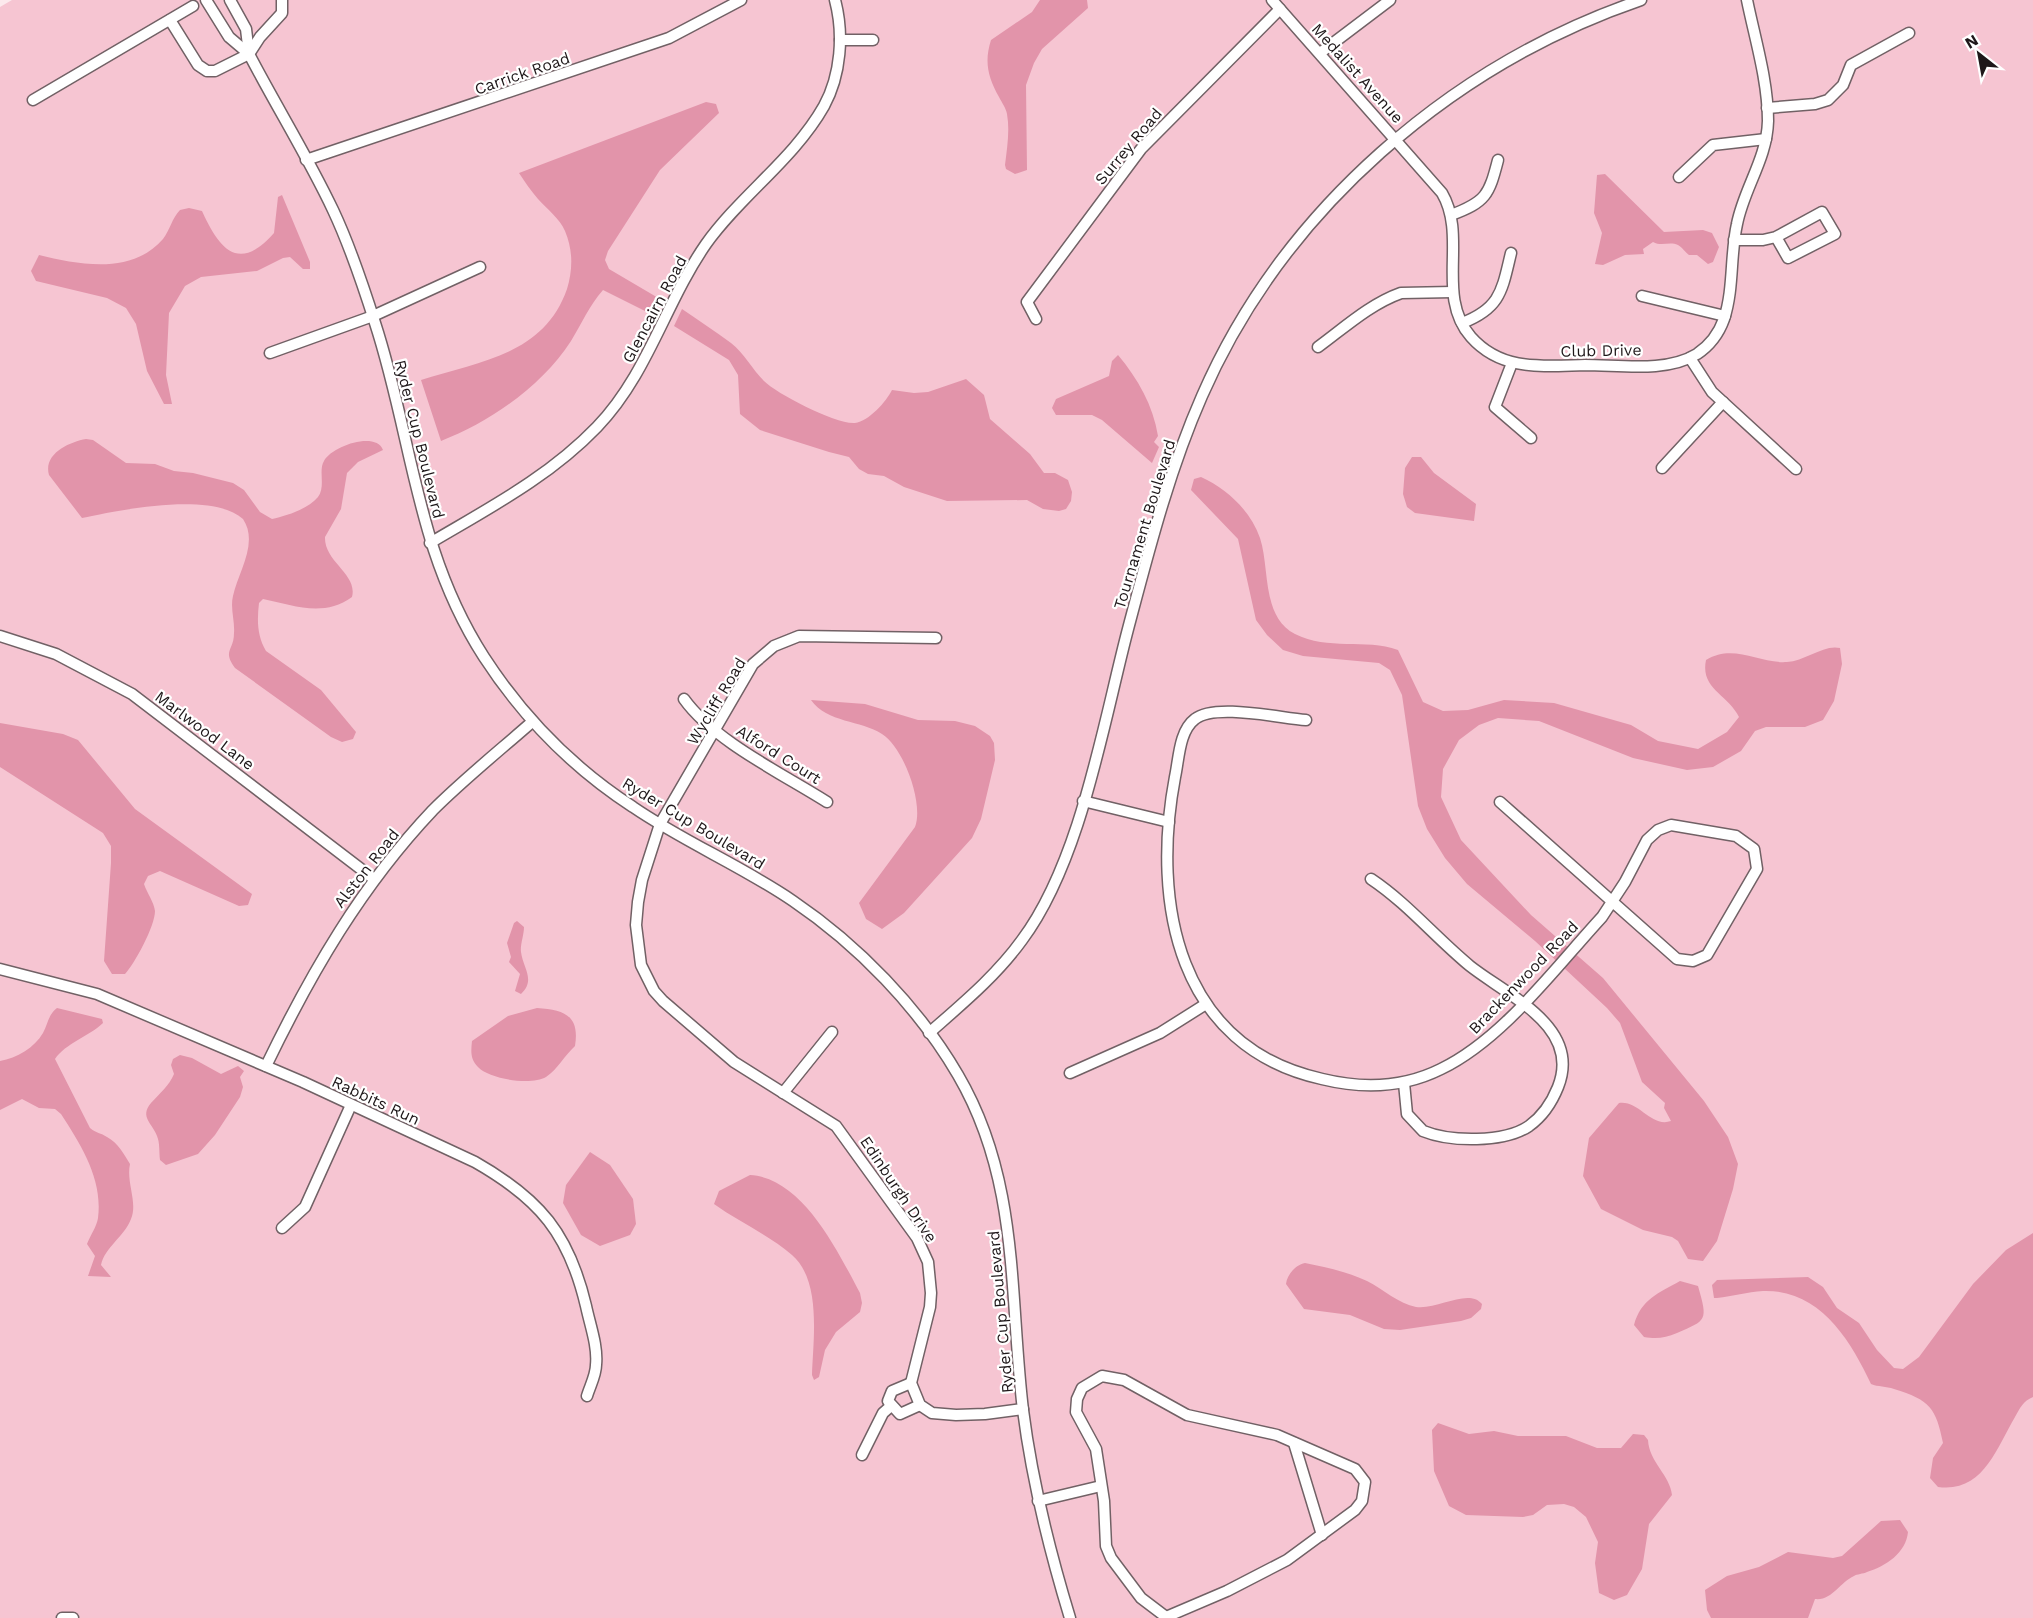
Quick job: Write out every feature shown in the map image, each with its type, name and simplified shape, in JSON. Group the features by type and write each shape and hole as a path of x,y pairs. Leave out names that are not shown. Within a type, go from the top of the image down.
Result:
{"street":[{"name":"Ryder Cup Boulevard","path":"206,0 229,38 249,54"},
{"name":"Ryder Cup Boulevard","path":"230,0 246,29 249,54 332,208 373,316 391,378 430,543 469,633 532,722 559,749 631,806 751,874 822,922 879,975 929,1033 960,1078 973,1103 990,1149 1011,1244 1023,1409 1038,1501 1070,1618"},
{"path":"170,20 198,65 207,71 221,69 249,54 260,37 282,13 282,0"},
{"name":"Carrick Road","path":"306,160 669,38 741,0"},
{"name":"Glencairn Road","path":"430,543 538,479 568,455 616,405 643,364 677,291 708,242 788,153 824,106 836,70 840,40 835,0"},
{"path":"1320,54 1390,0"},
{"name":"Tournament Boulevard","path":"929,1033 984,984 1024,938 1054,885 1083,801 1171,476 1204,392 1233,336 1277,269 1330,203 1397,139 1445,100 1516,56 1582,23 1641,0"},
{"name":"Club Drive","path":"1397,139 1443,193 1451,215 1453,292 1462,323 1483,349 1512,363 1528,366 1660,365 1690,358 1714,338 1725,316 1734,240 1742,206 1760,164 1766,139 1767,108 1747,0"},
{"name":"Ryder Cup Boulevard","path":"197,3 226,44 239,46"},
{"path":"33,100 197,3"},
{"name":"Medalist Avenue","path":"1276,4 1397,139"},
{"name":"Surrey Road","path":"1036,319 1026,302 1122,173 1276,4"},
{"path":"220,23 238,14"},
{"path":"1767,108 1815,104 1828,100 1843,85 1851,66 1909,33"},
{"path":"840,40 873,40"},
{"path":"1679,177 1713,145 1766,139"},
{"path":"1451,215 1473,207 1486,197 1498,160"},
{"path":"1734,240 1755,241 1776,237 1822,212 1835,234 1788,258 1776,237"},
{"path":"1462,323 1482,314 1495,303 1503,288 1511,253"},
{"path":"270,353 373,316 480,267"},
{"path":"1318,348 1393,295 1453,292"},
{"path":"1642,296 1725,316"},
{"path":"1690,358 1712,392 1796,469"},
{"path":"1512,363 1495,407 1531,438"},
{"path":"1662,468 1723,402"},
{"name":"Marlwood Lane","path":"0,636 56,654 132,694 374,879"},
{"name":"Wycliff Road","path":"660,824 753,664 763,654 799,636 936,638"},
{"name":"Alford Court","path":"684,699 696,716 715,731 827,802"},
{"name":"Brackenwood Road","path":"1306,720 1218,711 1197,716 1183,735 1169,822 1172,915 1177,939 1194,984 1223,1026 1247,1048 1265,1060 1282,1067 1347,1084 1389,1086 1404,1083 1441,1069 1488,1038 1538,987 1612,904"},
{"name":"Alston Road","path":"266,1066 325,951 374,879 435,808 532,722"},
{"path":"1083,801 1169,822"},
{"path":"1500,802 1612,904 1677,959 1700,958 1707,955 1757,869 1757,855 1749,843 1736,836 1671,825 1664,827 1647,840 1612,904"},
{"name":"Edinburgh Drive","path":"660,824 642,880 638,902 638,947 647,979 663,1002 734,1062 824,1117 845,1135 925,1254 930,1271 930,1307 911,1383"},
{"path":"1371,879 1470,966 1553,1031 1563,1057 1563,1071 1555,1095 1542,1114 1530,1126 1515,1134 1490,1140 1429,1134 1416,1126 1407,1114 1404,1083"},
{"name":"Rabbits Run","path":"0,969 97,994 266,1066 498,1175 527,1198 551,1223 564,1240 578,1273 594,1341 597,1366 588,1396"},
{"path":"1070,1073 1160,1033 1206,1004"},
{"path":"783,1093 832,1032"},
{"path":"282,1228 305,1207 351,1105"},
{"path":"1102,1376 1124,1380 1187,1415 1257,1429 1294,1443 1355,1469 1365,1482 1362,1501 1355,1510 1322,1535 1266,1572 1166,1617 1141,1598 1111,1558 1104,1534 1101,1486 1096,1449 1076,1412 1077,1399 1082,1388 1102,1376"},
{"path":"920,1405 900,1414 888,1401 892,1391 911,1383 920,1405 932,1413 985,1414 1023,1409"},
{"path":"862,1455 883,1413 891,1406"},
{"path":"1294,1443 1322,1535"},
{"path":"1038,1501 1101,1486"},
{"path":"62,1618 73,1618"}],"shaded area":[{"path":"12,0 2033,0 2033,1618 0,1618 0,7"},
{"path":"1040,0 1087,0 1088,8 1042,49 1034,63 1026,85 1027,170 1015,174 1006,169 1005,165 1008,120 990,76 988,55 991,40 1032,12"},
{"path":"706,102 716,104 719,113 660,170 608,251 605,260 609,269 660,299 653,315 603,290 559,357 530,387 514,401 478,424 441,441 421,380 487,360 526,342 543,328 557,311 567,289 571,260 570,245 565,231 557,218 538,199 519,173"},
{"path":"1605,174 1664,232 1703,230 1712,233 1719,247 1713,262 1708,264 1697,255 1689,255 1678,245 1653,242 1643,249 1644,254 1625,255 1603,265 1595,264 1602,233 1594,213 1597,175"},
{"path":"282,195 310,262 310,269 303,269 290,257 283,258 257,271 201,277 185,286 169,313 166,375 172,404 164,404 147,371 136,324 126,308 107,298 36,281 31,271 39,255 88,264 121,263 136,258 163,239 180,210 189,208 202,211 215,236 231,251 240,254 250,252 274,233 278,197"},
{"path":"682,309 736,347 771,387 808,408 846,422 855,423 866,419 886,400 892,390 928,392 966,379 984,395 990,419 1030,454 1044,473 1055,473 1068,480 1072,492 1071,501 1066,509 1059,511 1043,509 1027,500 947,501 904,487 884,476 868,474 859,469 849,457 760,430 740,414 738,375 729,360 674,326"},
{"path":"1118,355 1138,383 1156,425 1158,436 1154,442 1159,447 1152,463 1102,420 1092,415 1056,415 1052,408 1056,399 1109,376 1112,361"},
{"path":"86,439 93,440 126,463 155,464 174,471 193,473 233,483 244,490 260,512 272,519 303,508 318,497 321,488 322,465 336,450 363,441 379,444 383,450 358,462 347,473 341,509 325,537 330,554 350,581 353,589 352,597 330,607 319,608 297,607 263,599 258,609 259,634 266,651 321,690 356,732 353,739 342,742 331,737 235,668 231,662 229,654 234,639 232,601 246,558 249,538 243,519 229,511 188,504 141,507 82,518 49,475 48,468 50,461 59,450"},
{"path":"1412,457 1421,457 1434,473 1476,504 1474,521 1415,513 1407,507 1403,494 1405,468"},
{"path":"1201,477 1228,494 1244,510 1256,528 1263,550 1272,604 1284,626 1295,634 1320,642 1373,645 1398,650 1423,702 1443,711 1468,710 1504,700 1554,703 1631,725 1658,741 1698,749 1727,732 1739,717 1711,685 1705,670 1706,660 1727,653 1787,662 1828,648 1840,648 1842,664 1834,701 1823,720 1805,727 1766,727 1755,731 1741,751 1713,767 1687,770 1633,758 1539,721 1498,718 1479,725 1459,740 1443,769 1441,797 1461,840 1531,915 1603,978 1704,1101 1728,1137 1738,1164 1733,1189 1717,1241 1703,1261 1688,1259 1678,1241 1672,1237 1643,1230 1601,1209 1583,1176 1589,1138 1619,1103 1633,1106 1657,1121 1671,1121 1664,1108 1665,1103 1642,1082 1620,1023 1535,941 1467,884 1445,858 1427,829 1418,806 1402,695 1390,670 1379,663 1303,656 1283,650 1267,635 1256,620 1238,539 1191,490 1194,479"},
{"path":"811,700 865,704 918,720 955,721 975,726 990,736 994,743 995,760 981,819 972,838 904,913 882,929 866,919 859,903 915,827 917,805 910,777 898,751 882,734 874,729 826,713"},
{"path":"0,723 63,734 78,740 135,809 252,894 248,905 239,906 160,871 148,876 144,884 155,911 152,926 139,953 125,974 112,974 104,961 111,846 103,833 0,767"},
{"path":"517,921 524,927 521,952 528,979 528,984 521,994 515,991 520,974 509,962 511,957 507,943 514,923"},
{"path":"57,1008 102,1019 103,1023 65,1049 55,1059 90,1128 114,1142 130,1164 129,1178 133,1213 124,1231 106,1253 101,1265 111,1277 88,1276 95,1256 87,1244 98,1218 97,1190 83,1150 61,1114 55,1109 39,1108 22,1099 0,1110 0,1061 19,1055 30,1048 43,1033"},
{"path":"537,1008 555,1010 568,1016 575,1027 575,1046 554,1070 539,1080 521,1081 491,1075 475,1064 471,1052 472,1041 508,1016"},
{"path":"180,1055 192,1058 221,1074 238,1066 244,1071 240,1077 243,1087 240,1097 215,1135 198,1154 166,1165 160,1160 158,1139 146,1112 172,1078 173,1059"},
{"path":"590,1152 610,1165 633,1199 636,1224 630,1235 600,1246 581,1235 563,1203 566,1185"},
{"path":"750,1175 769,1179 786,1189 802,1203 830,1238 860,1293 862,1303 860,1312 836,1332 825,1350 819,1377 814,1380 812,1375 814,1312 812,1295 802,1266 783,1248 714,1204 719,1191"},
{"path":"2033,1233 2033,1397 2020,1408 1986,1466 1966,1483 1953,1487 1938,1487 1930,1478 1933,1458 1943,1443 1934,1413 1916,1397 1871,1384 1842,1334 1816,1308 1801,1298 1763,1291 1714,1298 1712,1285 1717,1280 1808,1277 1823,1287 1837,1308 1859,1323 1877,1350 1894,1368 1903,1369 1919,1357 1973,1284 2006,1250"},
{"path":"1305,1263 1359,1278 1373,1284 1397,1300 1416,1307 1434,1306 1469,1298 1482,1304 1481,1309 1471,1318 1461,1321 1400,1330 1384,1329 1350,1315 1304,1309 1286,1284 1292,1271"},
{"path":"1680,1281 1698,1286 1704,1313 1702,1318 1694,1325 1673,1335 1661,1338 1644,1337 1634,1325 1641,1309 1658,1293"},
{"path":"1438,1423 1469,1434 1494,1431 1518,1436 1566,1436 1597,1448 1621,1448 1633,1434 1644,1435 1648,1440 1652,1455 1668,1481 1672,1495 1649,1524 1642,1569 1627,1595 1614,1600 1599,1593 1595,1563 1598,1542 1586,1517 1574,1507 1564,1504 1547,1505 1533,1515 1523,1517 1466,1515 1449,1506 1434,1471 1432,1430"},
{"path":"1900,1520 1908,1532 1903,1546 1894,1558 1865,1573 1855,1575 1826,1597 1815,1599 1808,1618 1711,1618 1707,1610 1705,1590 1727,1576 1759,1567 1788,1552 1833,1558 1842,1556 1881,1521"}]}
